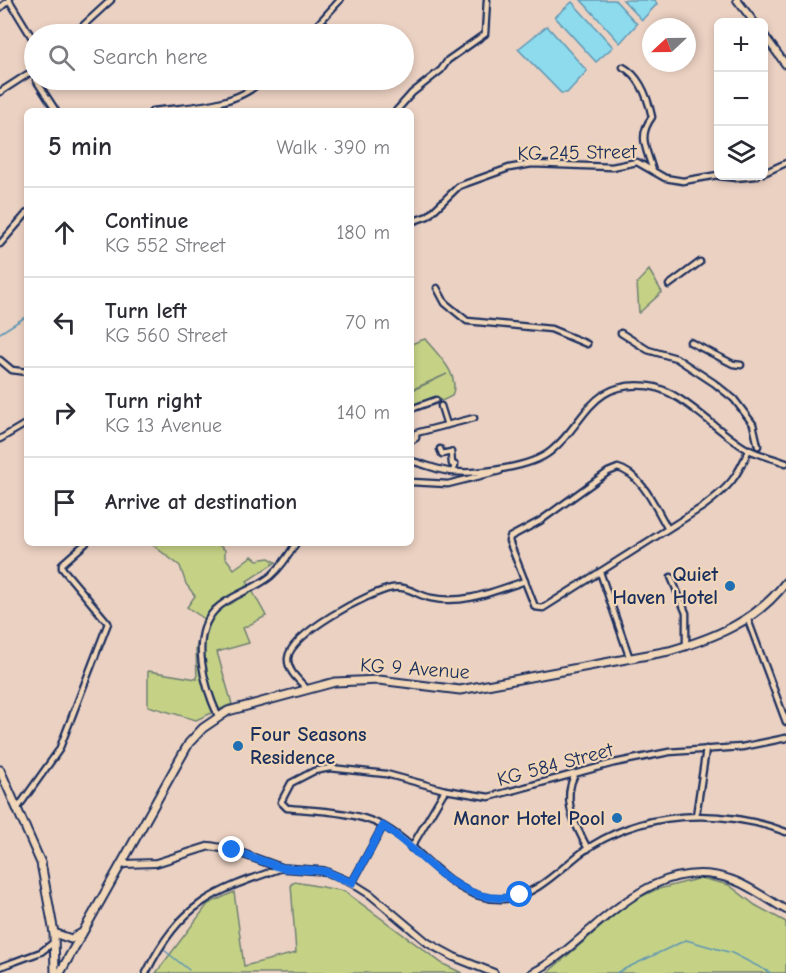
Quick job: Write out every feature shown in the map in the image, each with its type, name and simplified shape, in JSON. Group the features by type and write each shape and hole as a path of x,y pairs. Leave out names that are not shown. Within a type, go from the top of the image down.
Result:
{"main road":[{"name":"KG 9 Avenue","path":"60,973 189,743 218,716 306,688 355,679 460,690 630,659 686,646 748,620 764,608 786,582"},
{"path":"0,770 41,863 54,933 55,973"},
{"path":"54,933 71,939 84,930"},
{"path":"55,954 66,962"}],"street":[{"path":"0,8 9,0 24,25"},
{"path":"85,24 111,0"},
{"path":"318,24 340,0"},
{"path":"399,108 412,93 441,70 448,60 485,34 487,0"},
{"path":"737,0 751,18"},
{"path":"768,40 786,65"},
{"path":"623,66 631,71 642,87 651,110 652,117 644,128 643,137 653,171"},
{"path":"0,92 24,80"},
{"path":"43,90 54,108"},
{"path":"170,108 229,98 248,90"},
{"name":"KG 245 Street","path":"414,221 428,216 459,186 509,168 532,164 612,167 637,162 672,180 683,181 714,176"},
{"path":"768,171 786,163"},
{"path":"0,244 24,216"},
{"path":"669,285 700,262"},
{"path":"436,288 445,303 467,321 551,329 587,344"},
{"path":"621,333 648,350 676,358 734,399 753,424 758,446"},
{"path":"690,342 733,364 741,365"},
{"path":"0,360 12,370 24,372"},
{"path":"414,482 448,484 500,471 550,452 597,397 632,386 649,386 661,390 748,449 786,463"},
{"path":"414,408 436,400"},
{"path":"441,406 447,425"},
{"path":"414,439 417,433 474,418"},
{"path":"0,439 24,425"},
{"path":"440,449 442,454 451,452 452,464 455,465 453,472"},
{"path":"668,529 632,476 621,468 613,469 540,520 510,537 509,541 535,607 540,609 600,572 668,529 704,506 731,484 748,449"},
{"path":"414,462 453,472 500,471"},
{"path":"17,809 59,750 98,649 107,632 108,623 62,568 62,564 83,546"},
{"path":"218,716 208,692 201,664 204,637 211,617 225,603 270,577 294,546"},
{"path":"600,572 630,659"},
{"path":"671,577 686,613 686,646"},
{"path":"306,688 290,669 288,658 293,645 354,603 391,588 400,587 433,599 464,599 525,581"},
{"path":"748,620 786,722"},
{"name":"KG 584 Street","path":"383,826 361,818 283,806 282,797 291,783 314,771 330,768 386,774 445,790 489,797 669,752 742,747 786,738"},
{"path":"696,816 706,749"},
{"path":"575,774 570,783 568,803 588,849"},
{"path":"411,848 445,790"},
{"path":"352,883 383,826 435,870 457,885 492,899 506,899 536,888 613,833 696,816 735,818 786,832"},
{"path":"123,864 156,863 210,846 232,850 282,868 324,871 352,883 371,895 428,943 454,957 494,973"},
{"path":"146,973 174,926 193,908 222,889 282,868"},
{"path":"532,973 561,954 634,895 679,875 699,873 732,880 786,910"},
{"path":"0,967 41,952 54,942"}],"green space":[{"path":"649,270 662,292 639,313 637,283"},
{"path":"425,339 442,359 453,380 452,396 442,401 436,398 414,406 414,390 447,374 414,389 414,343"},
{"path":"154,546 220,546 225,550 225,557 234,569 252,556 257,560 269,558 276,562 247,581 266,616 243,628 249,643 217,652 232,704 196,720 148,706 148,671 197,679 196,649 203,618 187,607 195,596 186,584 180,566"},
{"path":"701,878 729,885 755,905 786,922 786,973 547,973 630,902 655,890"},
{"path":"295,882 344,891 443,964 462,973 156,973 208,904 234,892 244,966 296,953 291,884"}],"water":[{"path":"581,0 615,0 637,24 620,43"},
{"path":"623,0 655,0 657,4 642,20"},
{"path":"572,2 613,47 596,62 555,17"},
{"path":"547,26 587,71 567,93 561,93 518,49"}],"waterway":[{"path":"0,333 24,318"},
{"path":"616,973 686,940 732,953 771,973"},
{"path":"164,950 189,970"}],"place":[{"name":"Quiet Haven Hotel","path":"730,586"},
{"name":"Four Seasons Residence","path":"238,746"},
{"name":"Manor Hotel Pool","path":"617,818"}],"route":[{"path":"232,850 282,868 324,871 352,883 383,826 435,870 457,885 492,899 506,899 520,895"}]}
